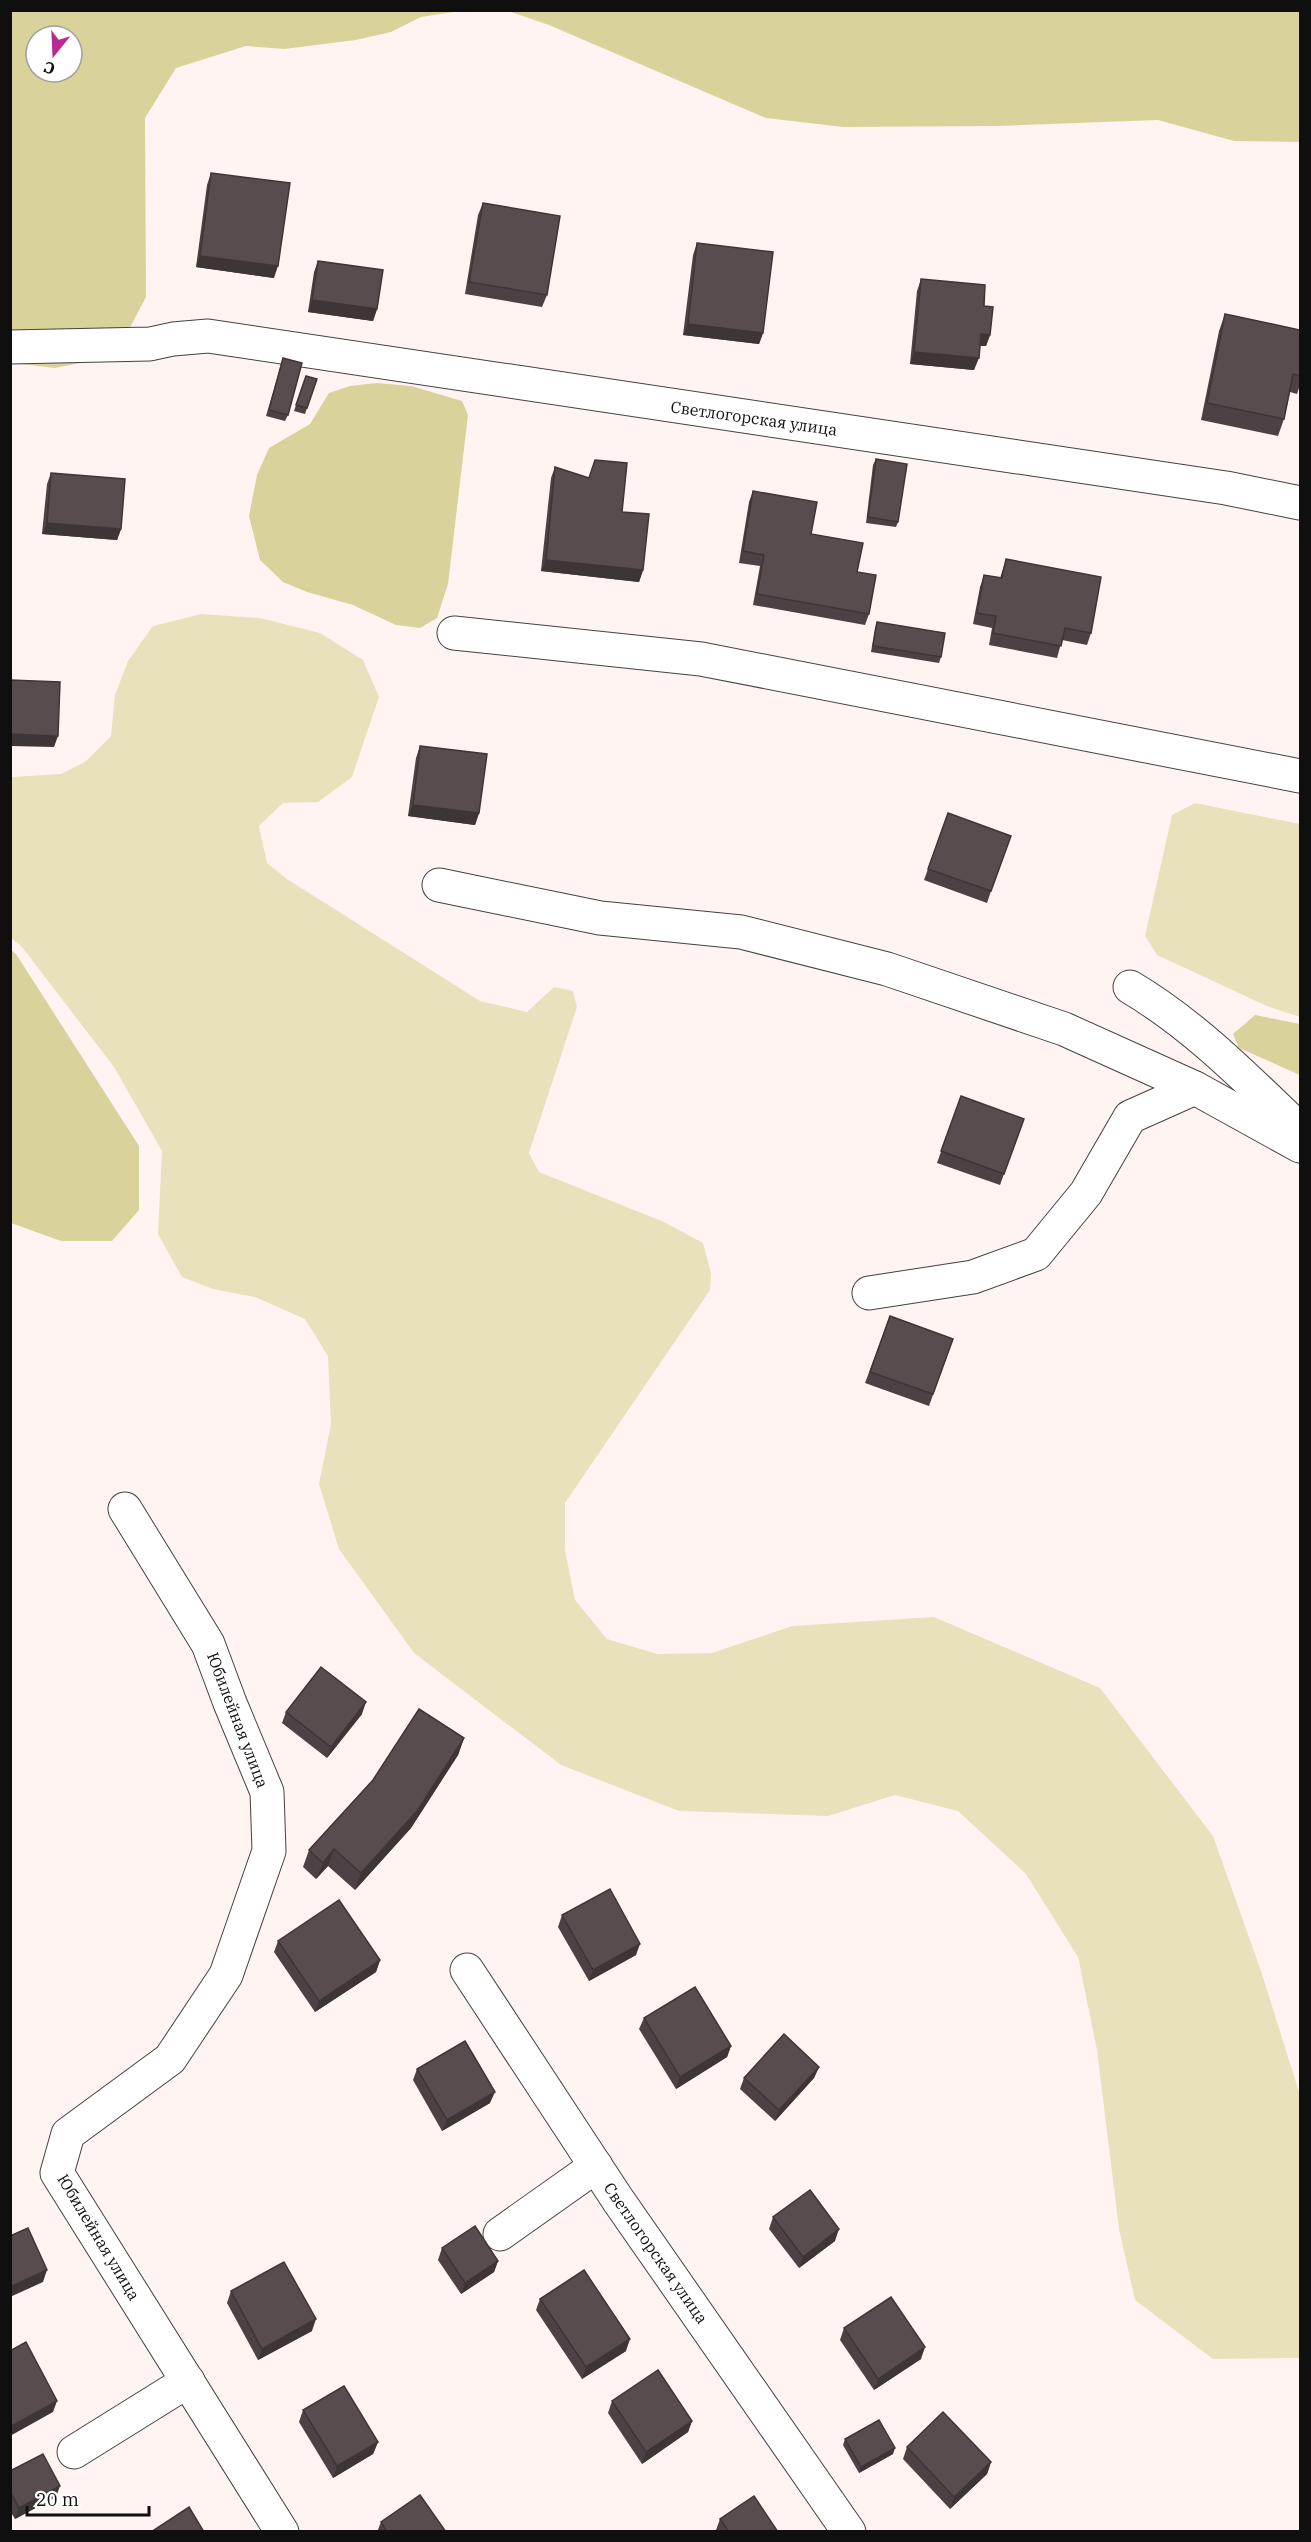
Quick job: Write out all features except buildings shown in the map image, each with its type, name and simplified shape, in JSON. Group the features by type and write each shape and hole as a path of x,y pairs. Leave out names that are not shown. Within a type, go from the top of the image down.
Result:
{"street":[{"name":"Светлогорская улица","path":"10,347 150,344 173,339 208,336 1226,488 1300,503"},
{"path":"454,633 701,658 1300,776"},
{"path":"439,885 600,918 741,932 887,969 1064,1029 1196,1088 1300,1146"},
{"path":"1130,987 1162,1006 1238,1070 1300,1130"},
{"path":"869,1293 973,1277 1036,1254 1086,1193 1130,1117 1196,1088"},
{"name":"Юбилейная улица","path":"125,1509 208,1644 267,1792 269,1851 226,1975 170,2059 68,2134 57,2173 282,2532"},
{"name":"Светлогорская улица","path":"467,1970 596,2166 849,2532"},
{"path":"500,2234 596,2166"},
{"path":"74,2452 188,2381"}],"shaded area":[{"path":"10,11 460,11 421,17 391,32 356,40 284,49 246,46 176,68 145,118 146,297 126,335 101,359 55,368 11,363"},
{"path":"508,11 1300,11 1300,142 1234,141 1158,120 997,126 843,127 766,118 549,25"},
{"path":"377,383 411,386 462,401 468,415 448,584 437,618 420,628 396,625 353,605 307,592 283,582 260,560 249,516 257,475 269,448 310,424 329,393 350,386"},
{"path":"201,614 260,618 320,633 363,660 379,697 352,777 318,802 283,803 259,826 267,863 287,879 480,1001 527,1012 554,987 573,991 577,1007 529,1153 539,1172 664,1222 703,1243 711,1273 710,1290 565,1503 565,1550 575,1600 607,1639 657,1654 712,1653 792,1626 934,1617 1100,1688 1213,1836 1261,1971 1300,2095 1300,2358 1213,2359 1135,2300 1119,2229 1097,2050 1078,1957 1026,1874 958,1811 895,1795 828,1816 679,1811 561,1765 414,1653 339,1549 319,1484 331,1424 328,1356 305,1319 255,1297 213,1289 182,1277 158,1234 162,1151 114,1067 22,947 11,938 11,777 61,774 85,762 111,736 115,695 128,661 153,626"},
{"path":"1195,803 1300,824 1300,1017 1269,1007 1157,955 1145,936 1172,815"},
{"path":"11,950 16,954 139,1146 139,1210 112,1241 61,1241 11,1223"},
{"path":"1255,1015 1300,1024 1300,1075 1239,1048 1233,1034"}]}
